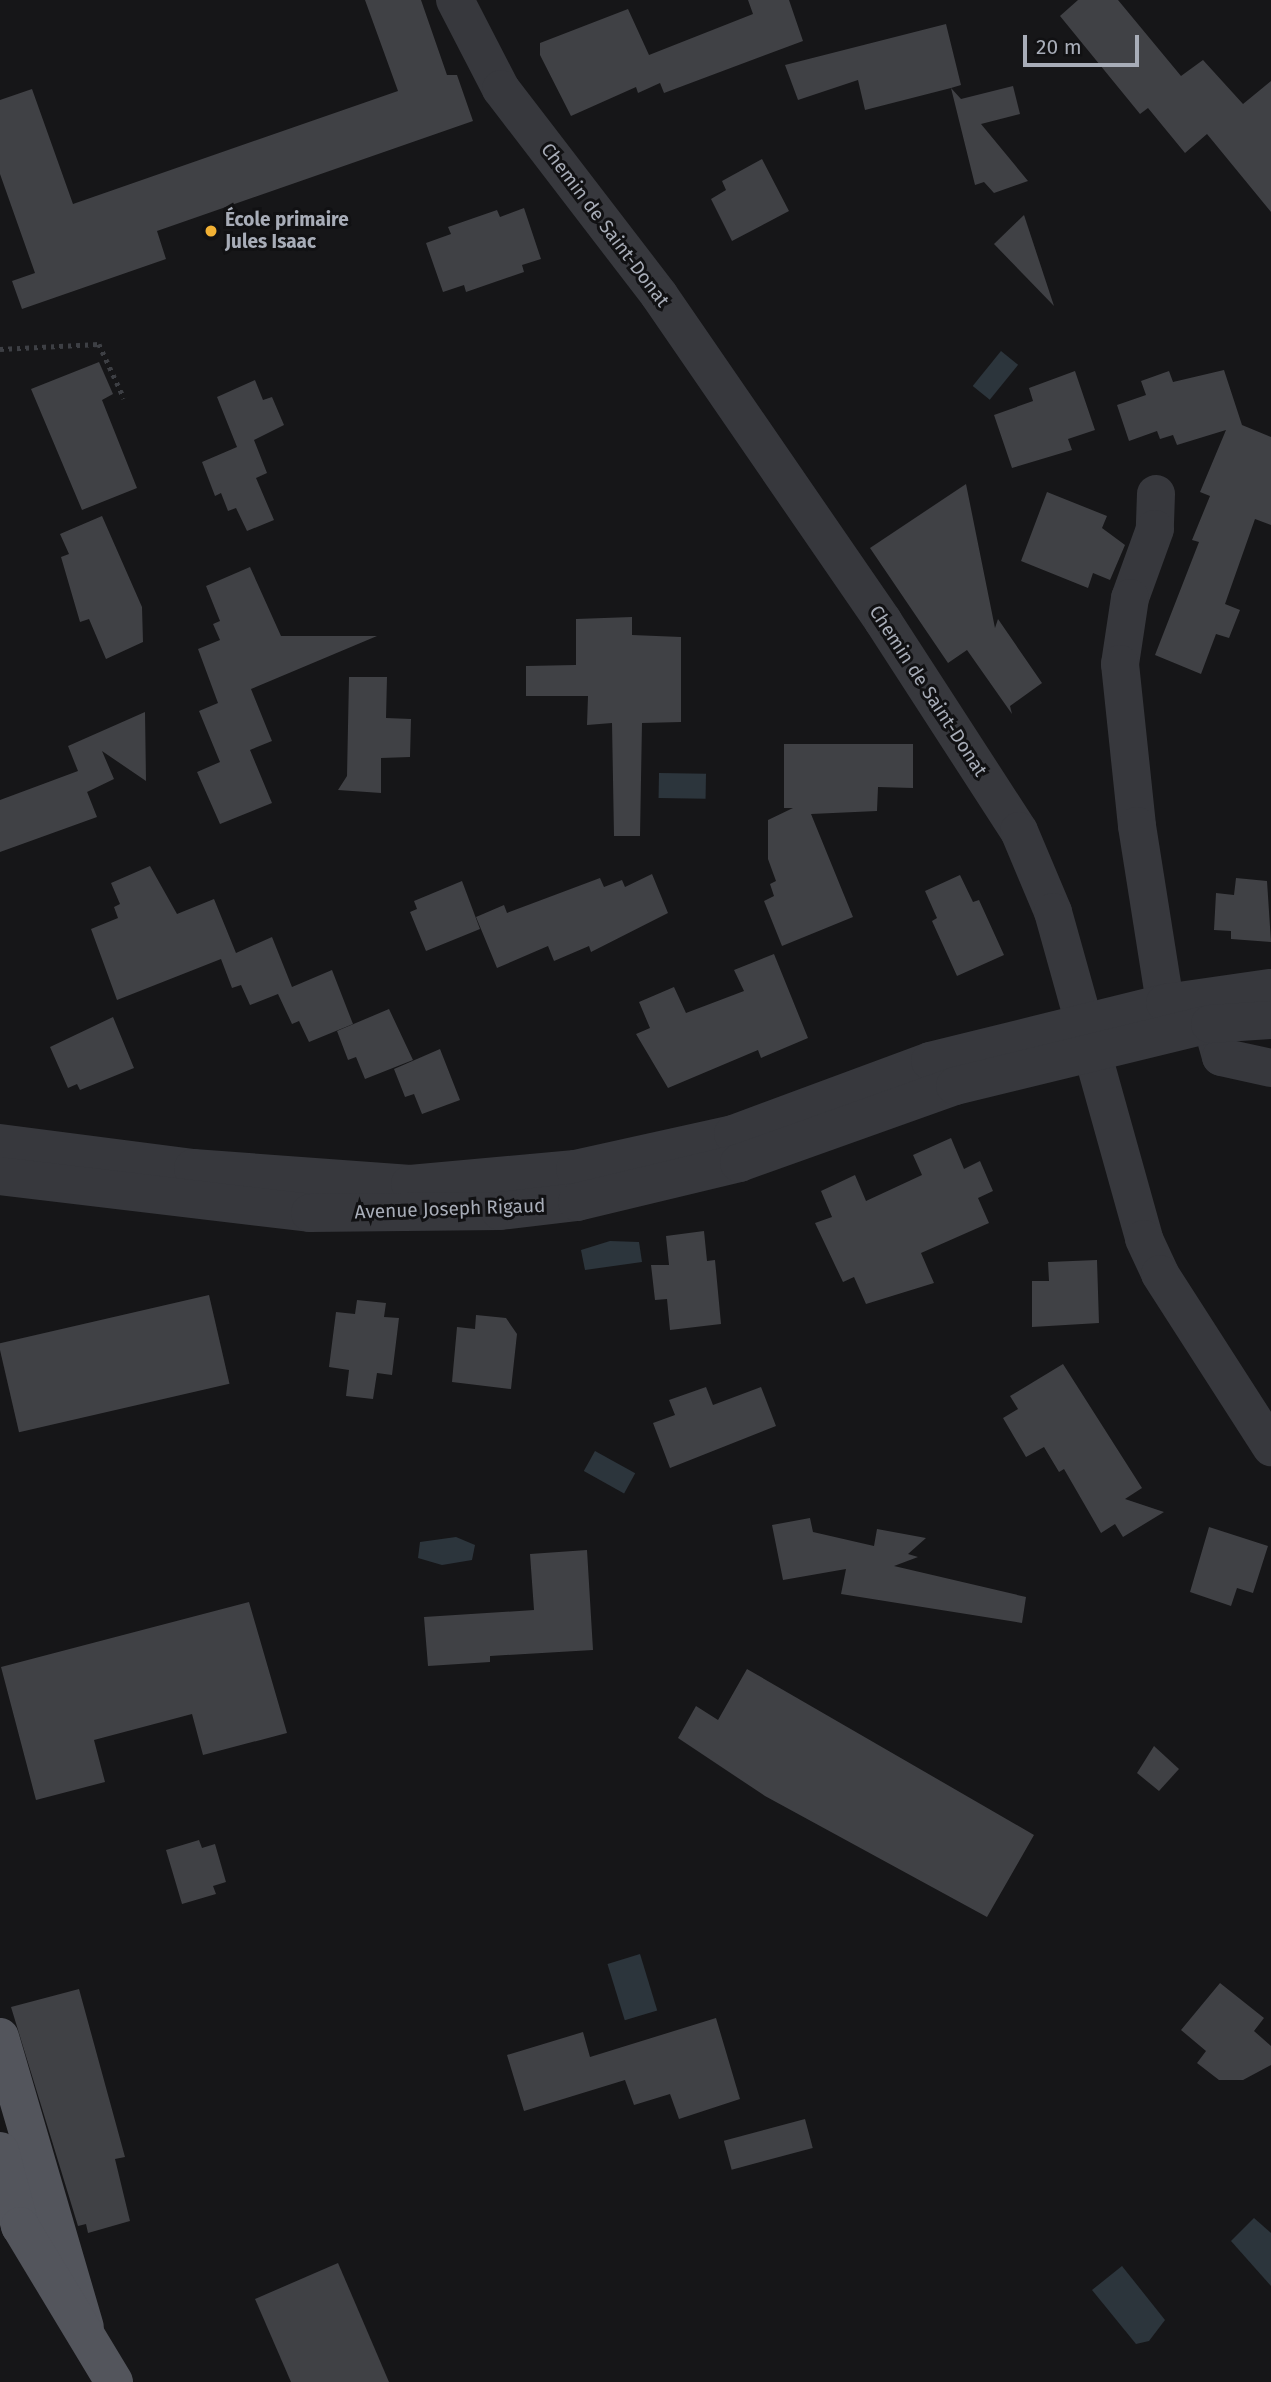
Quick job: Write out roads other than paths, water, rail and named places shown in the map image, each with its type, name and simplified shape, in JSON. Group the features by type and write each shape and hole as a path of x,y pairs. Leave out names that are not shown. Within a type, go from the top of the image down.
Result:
{"main road":[{"path":"0,2037 8,2129 21,2218 114,2382"}],"street":[{"name":"Chemin de Saint-Donat","path":"455,0 501,89 659,295 884,621 1018,831 1053,912 1130,1202 1160,1274 1271,1447"},
{"path":"1156,494 1155,529 1130,598 1120,664 1137,826 1165,1003"},
{"path":"1086,1039 1207,1009 1271,988"},
{"path":"1086,1039 1165,1003 1271,1020"},
{"path":"1207,1009 1221,1057 1271,1068"},
{"name":"Avenue Joseph Rigaud","path":"0,1143 193,1168 410,1184 536,1174 645,1158 733,1134 930,1061 1086,1039"},
{"name":"Avenue Joseph Rigaud","path":"0,1176 310,1213 538,1207 639,1191 738,1163 893,1104 1086,1039"}],"place":[{"name":"École primaire Jules Isaac","path":"211,231"}]}
